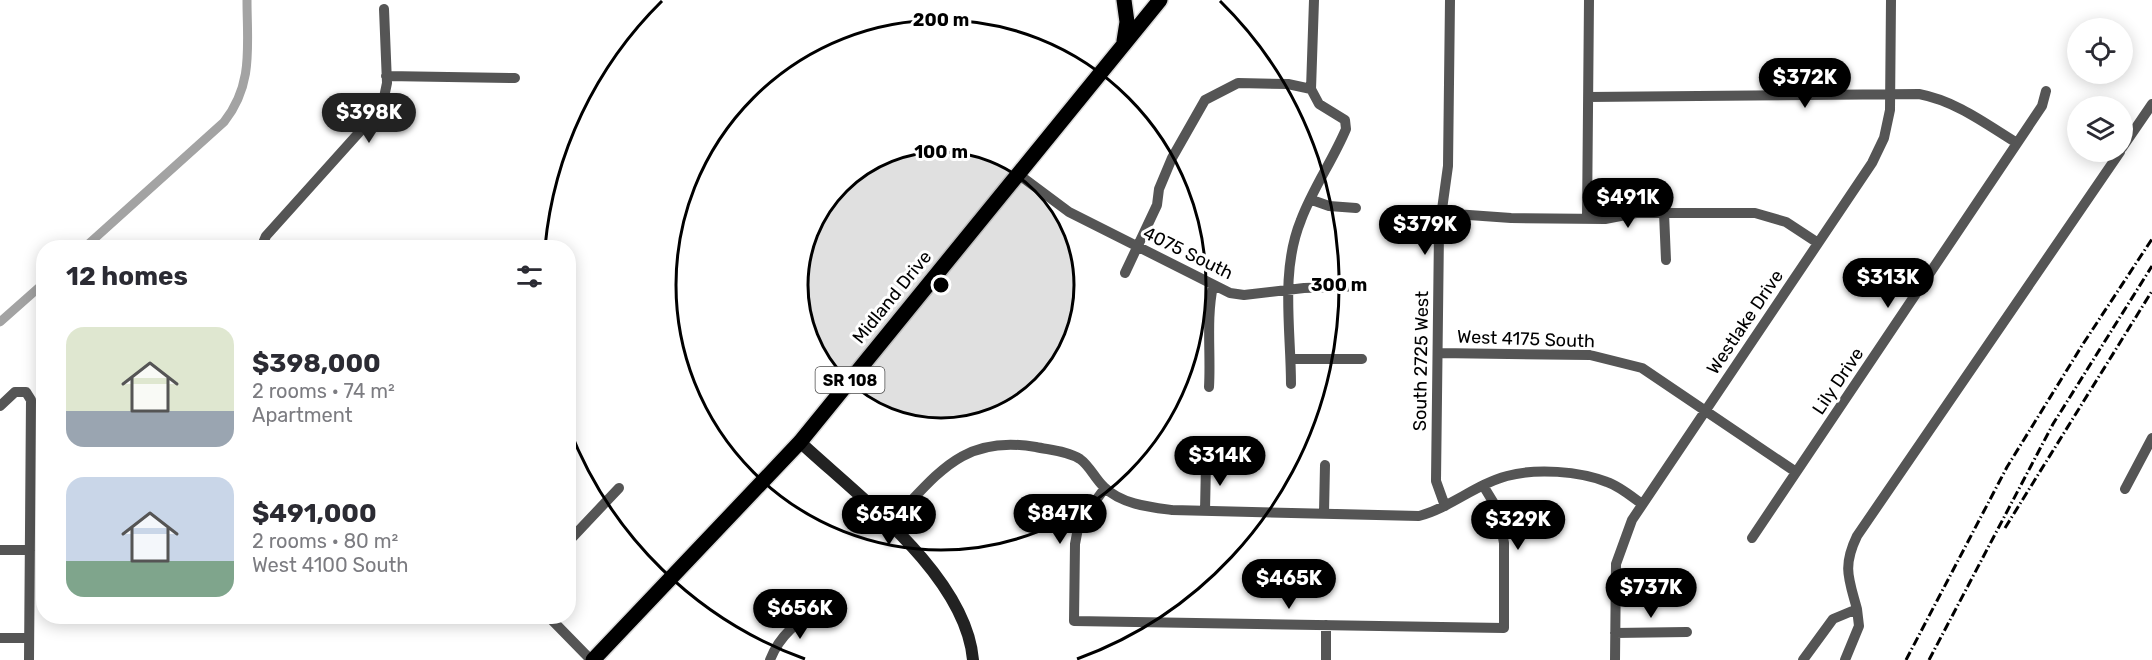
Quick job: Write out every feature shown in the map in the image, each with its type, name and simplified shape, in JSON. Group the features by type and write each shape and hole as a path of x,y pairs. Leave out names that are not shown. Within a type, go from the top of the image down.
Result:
{"main road":[{"path":"1124,44 1127,22 1125,0"},
{"name":"Midland Drive","path":"592,660 800,442 1160,0"}],"street":[{"path":"1291,384 1288,289 1301,219 1346,129 1345,120 1319,104 1311,89 1314,0"},
{"name":"South 2725 West","path":"1446,506 1436,481 1441,213 1448,166 1450,0"},
{"path":"1587,219 1589,0"},
{"name":"Westlake Drive","path":"1615,660 1616,564 1632,520 1872,163 1884,138 1891,94 1891,0"},
{"path":"264,240 381,107 386,76 384,9"},
{"path":"386,76 515,78"},
{"path":"1125,273 1157,205 1159,189 1172,158 1205,100 1238,83 1288,84 1311,89"},
{"name":"Lily Drive","path":"1752,538 2042,106 2046,91"},
{"path":"1588,97 1891,94 1938,98 2017,143"},
{"path":"2133,132 2152,104"},
{"path":"1845,660 1859,626 1857,609 1847,576 1847,564 1857,536 2113,162"},
{"name":"4075 South","path":"1018,174 1068,212 1213,286 1245,295 1288,289 1362,286"},
{"path":"1312,200 1329,206 1356,208"},
{"path":"1441,213 1511,218 1587,219 1664,213 1755,213 1786,222 1818,243"},
{"path":"1664,213 1666,260"},
{"path":"1209,387 1211,350 1209,305 1213,286"},
{"name":"West 4175 South","path":"1438,353 1590,355 1642,368 1796,472"},
{"path":"1291,359 1362,359"},
{"path":"0,406 15,392 26,392 31,400 29,660"},
{"path":"2125,489 2152,438"},
{"path":"800,442 888,525 939,579 957,605 968,633 973,660"},
{"path":"888,525 961,455 985,446 1009,444 1053,450 1081,460 1105,488 1145,507 1205,511 1419,516 1446,506 1506,476 1534,473 1587,476 1609,482 1642,504"},
{"path":"1081,460 1090,452"},
{"path":"1205,511 1206,463"},
{"path":"1324,513 1325,465"},
{"path":"1105,488 1079,523 1075,544 1074,621 1504,628 1504,543 1498,510 1484,487"},
{"path":"576,534 619,488"},
{"path":"0,550 30,550"},
{"path":"1803,660 1833,619 1857,609"},
{"path":"771,660 792,627 805,616 821,612"},
{"path":"556,624 592,660"},
{"path":"1326,625 1326,660"},
{"path":"1615,633 1687,632"},
{"path":"0,638 29,638"}],"waterway":[{"path":"93,240 224,122 234,108 247,64 247,0"},
{"path":"0,322 36,290"}],"railway":[{"path":"1906,660 2007,467 2083,344 2152,239"},
{"path":"1929,660 2053,424 2152,266"},
{"path":"2005,528 2152,291"}]}
